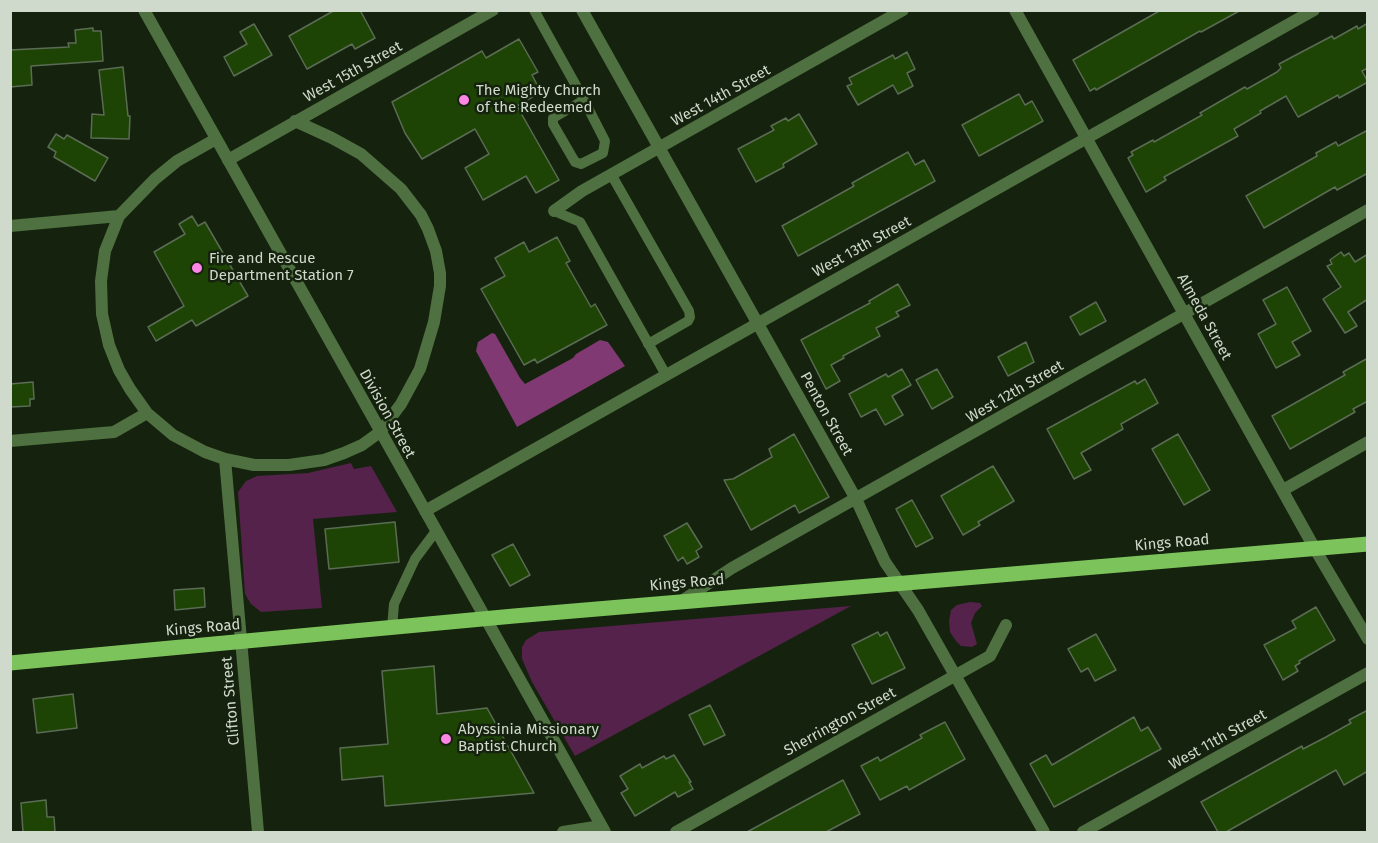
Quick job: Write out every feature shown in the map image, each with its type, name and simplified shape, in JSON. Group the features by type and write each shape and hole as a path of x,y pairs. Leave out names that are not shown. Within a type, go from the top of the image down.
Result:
{"main road":[{"name":"Kings Road","path":"10,663 486,619 1368,544"}],"street":[{"name":"Division Street","path":"144,10 603,829"},
{"name":"West 15th Street","path":"228,160 493,10"},
{"name":"Penton Street","path":"582,10 856,499 885,562 918,610 1044,832"},
{"name":"West 14th Street","path":"554,210 611,174 903,10"},
{"name":"Almeda Street","path":"1015,10 1315,549 1368,639"},
{"name":"West 13th Street","path":"425,511 1314,10"},
{"path":"216,139 177,161 155,179 118,216 105,251 101,281 102,314 109,345 119,370 147,413 173,435 206,452 254,465 289,465 324,460 362,445 380,432 401,404 420,369 440,286 436,251 428,229 421,215 401,189 361,154 295,121"},
{"name":"West 12th Street","path":"680,602 732,568 1368,210"},
{"path":"10,226 118,216"},
{"path":"10,441 114,432 147,413"},
{"path":"1283,490 1368,442"},
{"name":"Clifton Street","path":"225,459 258,832"},
{"name":"Sherrington Street","path":"675,832 990,656 1006,625"},
{"name":"West 11th Street","path":"1083,832 1368,673"},
{"path":"563,832 603,829"}],"lane":[{"path":"534,10 584,100 605,141 603,153 581,164 574,162 553,124 553,118 584,100"},
{"path":"611,174 689,311 688,321 648,344"},
{"path":"554,210 580,222 666,375"},
{"path":"392,628 394,604 416,559 436,531"}],"shaded area":[{"path":"492,333 495,334 525,384 573,358 600,340 608,342 625,366 517,427 476,351 478,342"},
{"path":"351,463 354,469 371,466 397,512 313,519 322,608 261,612 251,604 245,594 238,492 246,481 257,476 308,473"},
{"path":"970,602 980,603 982,606 975,613 971,623 977,644 972,647 961,646 956,641 950,632 949,621 951,610 957,605"},
{"path":"851,606 575,756 532,682 522,659 522,647 526,640 539,632"}],"building":[{"path":"335,10 360,10 375,38 355,49 352,44 307,69 289,36"},
{"path":"1161,10 1241,10 1096,90 1095,88 1090,91 1073,60"},
{"path":"1368,23 1368,68 1362,71 1368,82 1298,117 1286,96 1234,129 1238,136 1164,177 1166,180 1146,192 1128,158 1133,155 1131,152 1153,140 1154,142 1245,87 1247,89 1277,72 1281,68 1279,64 1332,36 1334,39 1357,26 1358,29"},
{"path":"254,24 272,55 234,76 224,57 247,44 240,32"},
{"path":"93,28 93,31 101,31 103,61 31,66 32,85 10,87 10,50 69,47 68,43 76,43 75,30"},
{"path":"519,39 538,72 532,75 541,92 517,106 559,180 536,193 526,176 483,200 465,168 489,154 475,129 422,159 405,133 392,102 482,51 486,58"},
{"path":"907,52 915,69 907,73 913,86 898,94 893,85 858,105 847,86 852,84 849,78 893,55 895,59"},
{"path":"123,67 128,116 130,116 129,139 91,138 92,114 104,115 99,70"},
{"path":"1019,94 1025,105 1032,101 1043,121 979,156 962,125"},
{"path":"799,114 817,144 783,164 784,167 756,182 738,149 774,130 771,126 786,118 788,121"},
{"path":"1368,130 1368,173 1337,190 1335,187 1264,228 1246,196 1317,156 1316,153 1336,142 1338,146"},
{"path":"56,134 64,139 67,135 108,158 95,181 54,157 56,152 48,147"},
{"path":"908,152 915,165 924,160 935,181 798,256 782,226 854,186 852,183"},
{"name":"Fire and Rescue Department Station 7","path":"192,216 198,226 205,222 248,296 196,326 192,320 156,341 148,327 184,306 154,252 185,234 179,224"},
{"path":"557,237 570,261 566,263 591,307 595,304 607,325 537,363 535,359 524,365 481,289 505,276 495,258 524,242 529,252"},
{"path":"1341,252 1344,256 1349,253 1355,262 1368,254 1368,299 1348,312 1357,326 1345,333 1323,299 1341,287 1327,266 1332,264 1330,260"},
{"path":"898,284 910,305 896,312 899,316 876,328 880,336 831,365 840,381 826,389 801,340 870,303 869,301"},
{"path":"1287,287 1311,331 1292,342 1300,355 1276,368 1258,334 1276,324 1263,300"},
{"path":"1096,302 1106,321 1080,335 1070,317"},
{"path":"1026,342 1034,362 1008,376 998,357"},
{"path":"1368,358 1368,401 1353,409 1355,412 1290,449 1272,416 1345,375 1343,372"},
{"path":"902,369 911,385 892,396 903,415 885,425 876,409 861,417 849,394 886,374 888,377"},
{"path":"937,369 953,397 932,409 916,380"},
{"path":"1145,379 1158,403 1121,424 1123,429 1081,453 1091,470 1074,479 1047,429 1135,381 1137,384"},
{"path":"33,382 34,399 30,399 30,406 10,407 10,384"},
{"path":"794,434 829,497 799,513 795,505 751,530 724,480 733,479 772,457 769,449"},
{"path":"1178,434 1210,490 1184,505 1152,449"},
{"path":"993,466 1014,501 978,522 980,525 963,535 941,496"},
{"path":"912,500 933,538 916,547 896,509"},
{"path":"395,522 399,562 329,569 325,529"},
{"path":"687,523 702,547 696,551 699,557 687,564 683,557 678,561 664,536"},
{"path":"513,544 530,575 510,586 492,555"},
{"path":"204,588 205,607 175,610 174,590"},
{"path":"1316,607 1335,640 1299,661 1300,663 1295,666 1298,671 1283,680 1264,645 1296,628 1292,621"},
{"path":"878,632 880,636 887,632 905,668 872,684 852,645"},
{"path":"1096,634 1116,670 1095,681 1088,668 1081,672 1068,649"},
{"name":"Abyssinia Missionary Baptist Church","path":"434,666 437,714 487,708 534,793 385,806 383,776 342,780 340,748 388,744 382,671"},
{"path":"73,694 77,728 37,733 33,699"},
{"path":"710,705 725,735 704,745 689,715"},
{"path":"1368,710 1368,771 1344,785 1336,770 1226,832 1218,832 1201,802 1302,746 1303,749 1326,737 1351,723 1349,720"},
{"path":"1134,717 1141,731 1148,727 1161,749 1054,807 1030,764 1046,755 1052,765"},
{"path":"945,722 965,759 909,790 907,786 880,800 861,766 878,757 880,761 922,738 920,735"},
{"path":"674,755 693,789 678,797 675,792 635,816 621,793 628,789 620,776 640,764 642,768 664,756 666,759"},
{"path":"843,780 860,814 826,832 747,832"},
{"path":"46,800 47,817 54,817 55,832 23,832 21,803"}],"place":[{"name":"The Mighty Church of the Redeemed","path":"464,100"},
{"name":"Fire and Rescue Department Station 7","path":"197,268"},
{"name":"Abyssinia Missionary Baptist Church","path":"446,739"}]}
